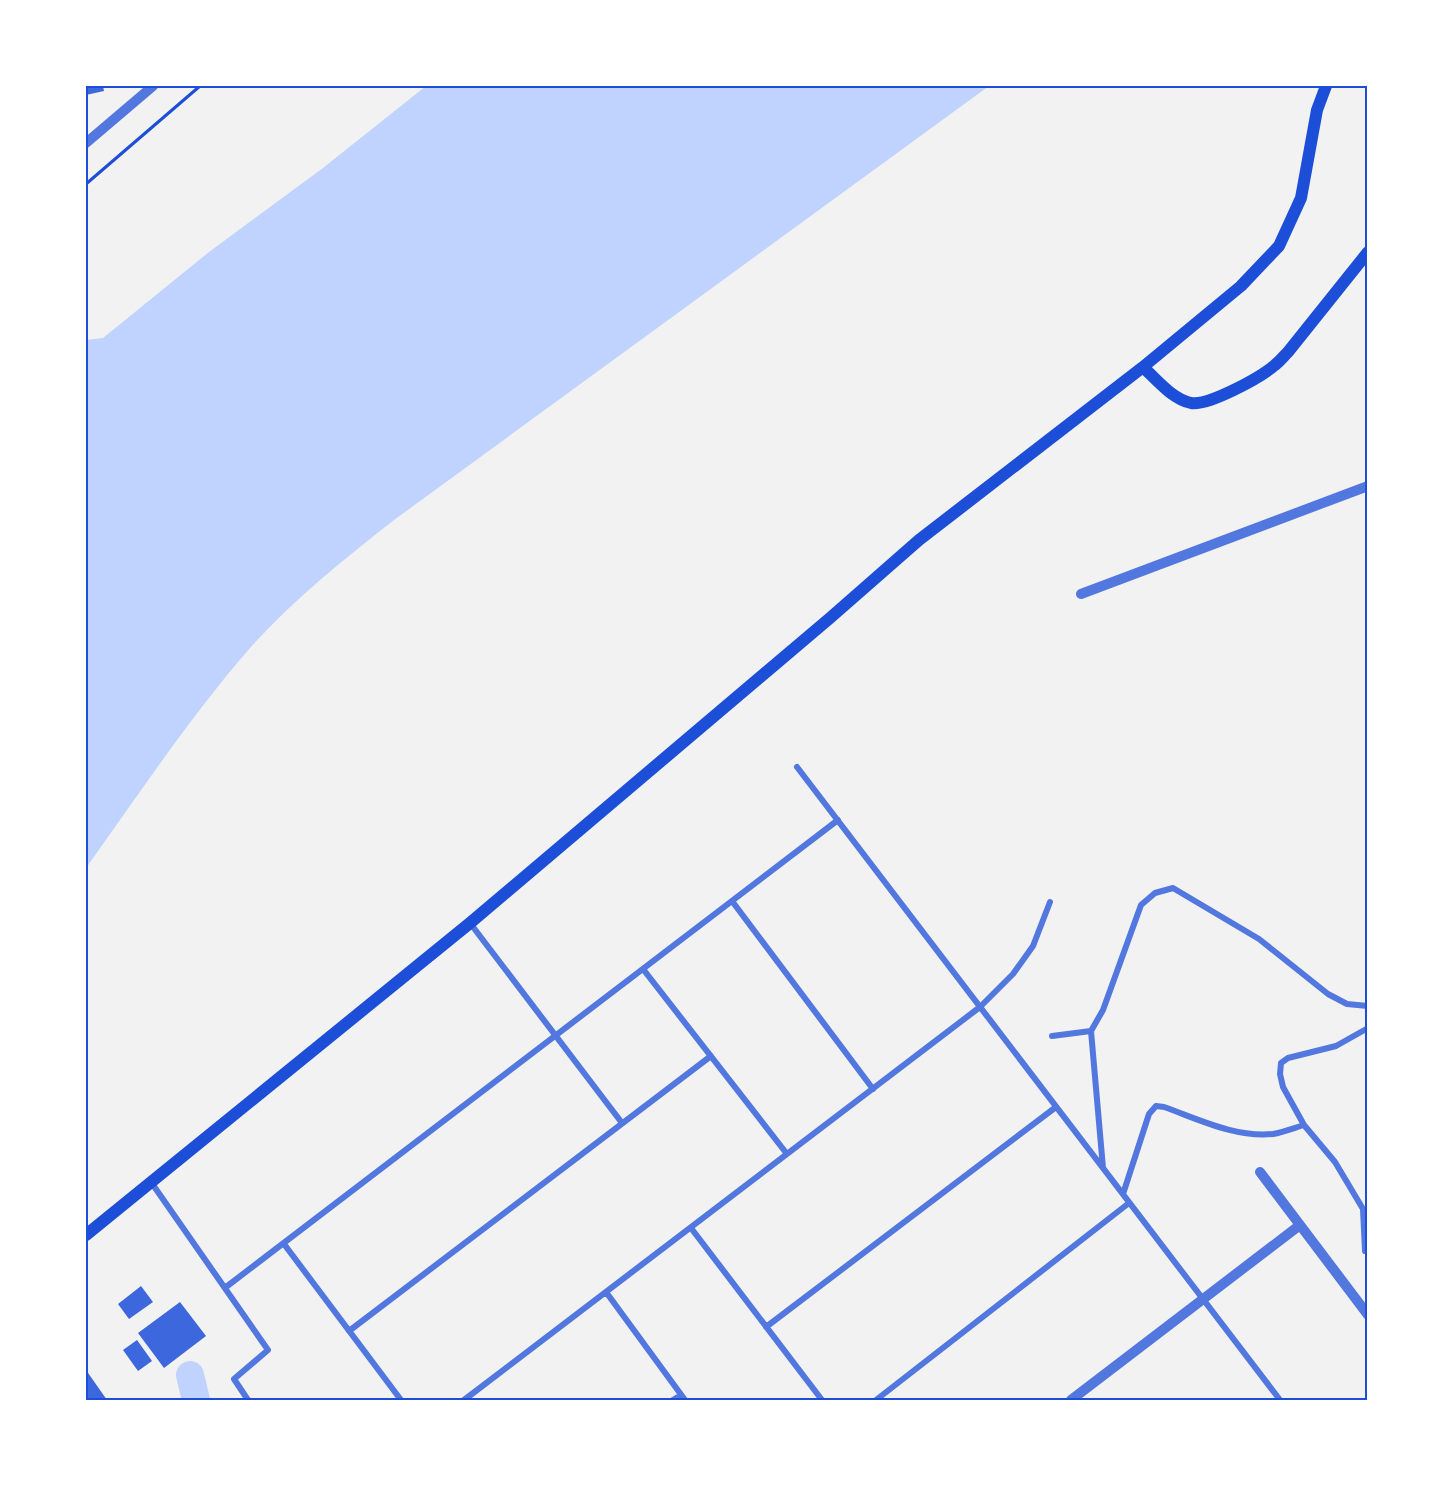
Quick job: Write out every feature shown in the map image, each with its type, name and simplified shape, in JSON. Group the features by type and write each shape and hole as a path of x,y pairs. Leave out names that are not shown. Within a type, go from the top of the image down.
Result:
{"main road":[{"path":"86,1235 470,923 919,540 1143,367 1241,286 1279,246 1300,198 1317,110 1326,86"},
{"path":"1143,367 1171,393 1190,403 1202,403 1262,375 1275,366 1288,352 1368,252"}],"street":[{"path":"86,143 153,86"},
{"path":"1081,594 1368,486"},
{"path":"797,767 1280,1400"},
{"path":"226,1287 838,820"},
{"path":"1103,1168 1091,1031 1103,1010 1141,905 1155,893 1173,888 1259,939 1328,994 1347,1004 1368,1006"},
{"path":"732,901 873,1089"},
{"path":"464,1401 980,1007 1014,974 1027,955 1050,902"},
{"path":"470,923 622,1123"},
{"path":"643,969 787,1154"},
{"path":"1365,1251 1363,1209 1335,1162 1304,1125 1283,1087 1280,1074 1281,1063 1288,1058 1336,1046 1368,1028"},
{"path":"1052,1035 1091,1031"},
{"path":"349,1331 711,1056"},
{"path":"766,1327 1056,1107"},
{"path":"1123,1194 1149,1114 1156,1107 1164,1107 1221,1128 1249,1133 1273,1134 1304,1125"},
{"path":"1260,1172 1368,1315"},
{"path":"151,1182 226,1287 267,1350 234,1379 246,1399"},
{"path":"876,1401 1129,1203"},
{"path":"1071,1401 1300,1225"},
{"path":"690,1228 822,1401"},
{"path":"284,1244 401,1401"},
{"path":"606,1292 683,1398 674,1401"}],"path":[{"path":"86,184 200,86"}],"water":[{"path":"426,86 989,86 394,520 319,581 266,630 228,674 165,756 86,868 86,340 103,338 209,252 323,168"}],"building":[{"path":"86,86 103,86 104,91 86,95"},
{"path":"141,1286 153,1302 129,1319 118,1304"},
{"path":"180,1302 206,1336 164,1368 138,1333"},
{"path":"137,1340 152,1361 138,1371 123,1350"},
{"path":"86,1370 107,1400 86,1400"}],"waterway":[{"path":"190,1375 196,1400"}]}
